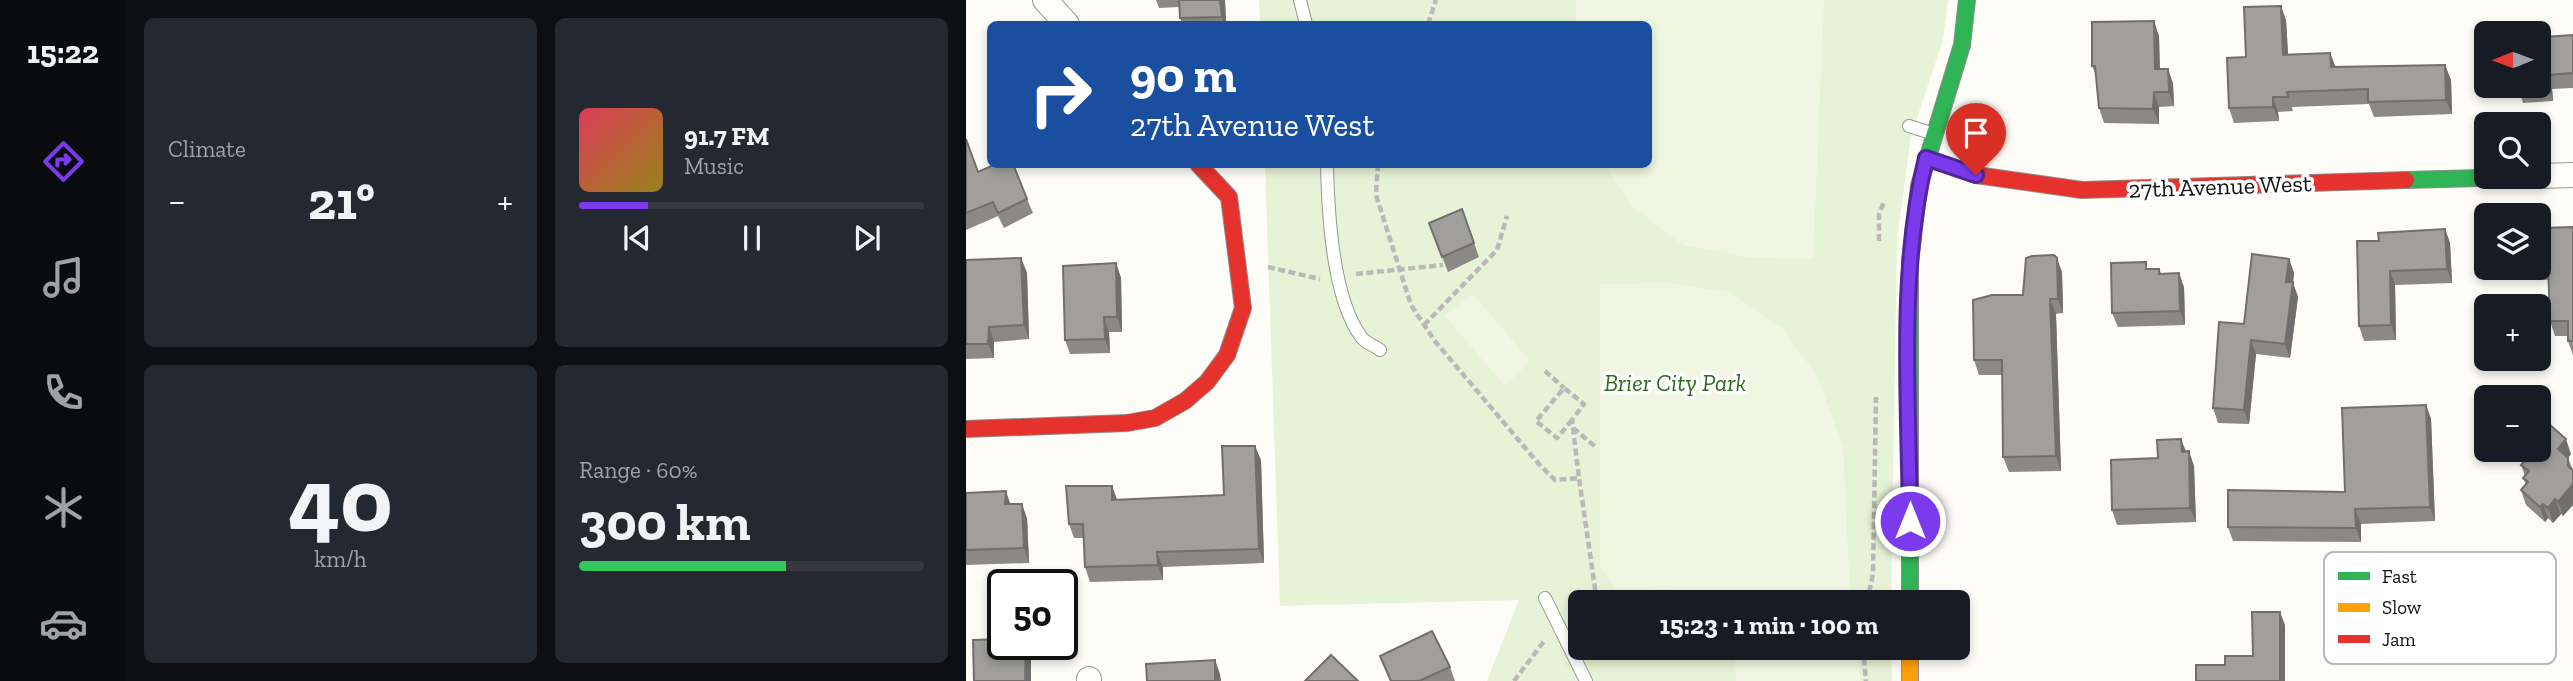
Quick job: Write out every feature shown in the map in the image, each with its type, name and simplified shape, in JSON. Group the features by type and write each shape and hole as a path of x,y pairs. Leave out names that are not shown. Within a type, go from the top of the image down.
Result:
{"street":[{"path":"1045,0 1064,21"},
{"path":"1910,590 1910,262 1913,222 1926,158 1962,45 1967,0"},
{"name":"27th Avenue West","path":"1926,158 1976,175 2082,190 2474,178"},
{"path":"966,429 1127,423 1155,418 1185,401 1207,382 1227,355 1243,308 1239,256 1229,197 1202,168"},
{"path":"2551,176 2573,175"},
{"path":"1910,660 1910,681"}],"lane":[{"path":"1300,0 1305,21"},
{"path":"1909,126 1934,134"},
{"path":"1327,168 1328,222 1338,276 1363,338 1380,350"},
{"path":"1545,598 1586,681"}],"path":[{"path":"1429,21 1436,0"},
{"path":"1377,168 1376,195 1411,305 1424,325 1555,480 1579,478"},
{"path":"1424,325 1497,250 1507,216"},
{"path":"1545,371 1584,404 1558,438 1536,421 1564,388"},
{"path":"1572,420 1595,590"},
{"path":"1573,428 1597,447"},
{"path":"1514,681 1557,624"},
{"path":"1864,660 1867,681"}],"green space":[{"name":"Brier City Park","path":"1259,0 1948,0 1943,40 1911,136 1897,240 1891,590 1568,590 1568,660 1891,660 1892,681 1487,681 1519,600 1280,606 1265,168 1652,168 1652,21 1260,21"},
{"path":"1576,0 1824,0 1813,259 1748,257 1683,245 1632,206 1607,168 1652,168 1652,21 1576,21"},
{"path":"1666,283 1730,292 1783,329 1817,376 1843,446 1850,590 1616,588 1600,566 1600,284"},
{"path":"1473,294 1530,361 1505,386 1445,316"},
{"path":"1735,660 1859,660 1861,681 1736,681"}],"building":[{"path":"1179,0 1220,0 1222,17 1180,18"},
{"path":"2281,6 2283,55 2330,53 2331,67 2445,65 2446,100 2368,102 2368,89 2287,92 2288,97 2273,97 2273,107 2229,108 2227,58 2246,57 2244,7"},
{"path":"2154,21 2155,69 2168,69 2169,92 2154,92 2153,109 2099,108 2095,66 2092,66 2092,22"},
{"path":"2573,35 2573,73 2552,75 2552,36"},
{"path":"966,139 978,172 987,168 1015,168 1027,199 998,213 993,202 966,213"},
{"path":"1462,209 1474,243 1442,257 1429,223"},
{"path":"2573,227 2573,341 2568,341 2568,321 2551,321 2549,280 2551,280 2551,228"},
{"path":"2445,229 2447,269 2390,271 2391,325 2359,326 2357,241 2379,241 2378,233"},
{"path":"2252,254 2289,259 2286,282 2293,282 2285,344 2251,340 2244,410 2213,408 2219,322 2244,324"},
{"path":"2054,255 2057,258 2058,299 2050,299 2056,456 2003,457 2002,360 1974,360 1973,300 1992,295 2023,295 2026,258"},
{"path":"1021,258 1024,325 989,327 988,344 966,344 966,260"},
{"path":"2146,262 2146,269 2159,269 2159,274 2179,273 2180,311 2112,313 2111,263"},
{"path":"1116,263 1117,317 1104,317 1105,339 1065,340 1063,266"},
{"path":"2426,405 2430,507 2355,509 2356,528 2228,527 2228,490 2345,492 2342,408"},
{"path":"2551,426 2566,439 2558,449 2568,458 2568,466 2573,470 2573,484 2558,502 2555,499 2548,508 2543,504 2540,507 2521,490 2528,482 2523,478 2529,471 2521,465 2524,462 2551,462"},
{"path":"2181,439 2182,452 2189,451 2190,508 2112,510 2111,460 2158,458 2157,440"},
{"path":"1222,446 1255,446 1259,549 1157,552 1158,565 1085,567 1083,524 1069,524 1066,486 1112,486 1112,500 1224,495"},
{"path":"1006,491 1005,504 1022,504 1024,548 966,550 966,493"},
{"path":"2252,612 2280,612 2280,681 2196,681 2196,665 2225,665 2225,656 2253,656"},
{"path":"1432,631 1450,667 1419,681 1391,681 1380,656"},
{"path":"973,640 987,640 987,660 1026,660 1025,681 974,681"},
{"path":"1331,655 1358,681 1305,681"},
{"path":"1215,660 1215,681 1147,681 1146,664"}],"traffic: fast":[{"path":"1910,590 1910,262 1919,186 1962,45 1967,0"},
{"path":"2406,180 2474,178"}],"traffic: slow":[{"path":"1910,660 1910,681"}],"traffic: jam":[{"path":"1926,158 1976,175 2082,190 2406,180"},
{"path":"966,429 1127,423 1155,418 1185,401 1207,382 1227,355 1243,308 1229,197 1202,168"}],"route":[{"path":"1910,521 1910,262 1919,186 1926,158 1976,175"}]}
